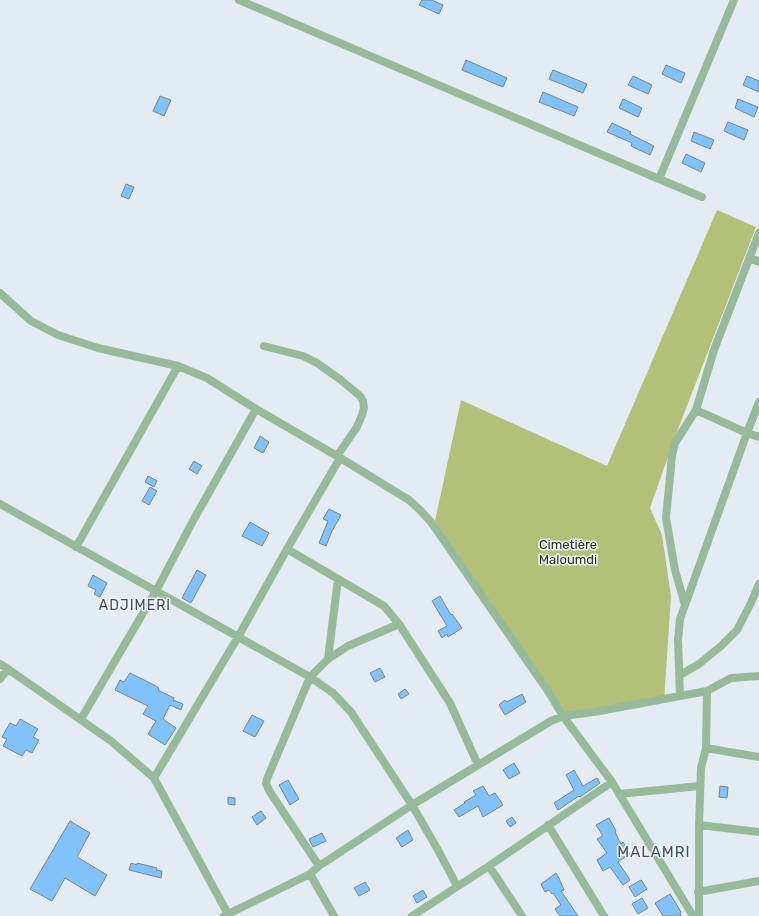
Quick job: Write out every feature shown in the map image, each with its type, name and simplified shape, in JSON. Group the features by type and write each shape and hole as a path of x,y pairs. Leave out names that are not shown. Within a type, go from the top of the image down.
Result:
{"street":[{"path":"239,0 702,197"},
{"path":"659,179 734,0"},
{"path":"685,605 675,570 666,518 672,456 675,443 696,410 714,350 759,233"},
{"path":"750,258 759,262"},
{"path":"0,293 31,321 58,335 98,348 178,366 207,378 256,409 409,500 431,522 548,691 563,716 612,782 693,916"},
{"path":"154,778 238,637 338,457 357,427 364,408 363,401 360,396 317,363 303,356 264,346"},
{"path":"76,547 178,366"},
{"path":"680,696 678,640 680,619 746,433 759,402"},
{"path":"81,719 156,591 194,519 256,409"},
{"path":"696,410 746,433 759,437"},
{"path":"0,504 310,677 333,693 351,712 412,805 457,886"},
{"path":"287,549 384,606 399,624 450,703 478,765"},
{"path":"328,659 338,578"},
{"path":"680,675 699,664 721,646 737,630 759,584"},
{"path":"319,866 270,792 266,784 270,770 310,677 328,659 348,646 399,624"},
{"path":"0,664 111,741 154,778 226,915 310,874 319,866 412,805 551,721 563,716 594,712 707,691 731,678 759,676"},
{"path":"0,679 8,669"},
{"path":"699,916 700,786 701,768 706,748 707,691"},
{"path":"706,748 759,757"},
{"path":"412,916 489,866 612,782"},
{"path":"619,794 700,786"},
{"path":"699,825 759,832"},
{"path":"548,826 604,916"},
{"path":"489,866 522,916"},
{"path":"310,874 334,916"},
{"path":"698,892 759,881"}],"green space":[{"name":"Cimetière Maloumdi","path":"717,210 756,227 675,437 650,508 662,535 671,596 664,702 566,713 435,521 461,400 607,466"}],"building":[{"path":"422,0 432,0 443,5 439,14 419,5"},
{"path":"466,60 507,78 503,87 462,70"},
{"path":"666,65 685,73 681,83 662,74"},
{"path":"553,70 587,84 583,93 549,79"},
{"path":"633,76 652,85 648,94 628,85"},
{"path":"747,76 759,81 759,92 743,85"},
{"path":"543,92 578,107 574,116 539,102"},
{"path":"160,96 171,100 164,116 153,111"},
{"path":"623,99 642,108 638,117 619,108"},
{"path":"738,99 758,107 754,117 735,108"},
{"path":"728,122 748,130 744,140 724,131"},
{"path":"612,123 631,132 630,134 654,146 650,155 631,146 632,143 607,132"},
{"path":"694,132 714,140 710,149 691,141"},
{"path":"686,154 705,163 701,172 682,163"},
{"path":"126,184 134,187 129,199 121,196"},
{"path":"260,436 269,442 263,453 254,448"},
{"path":"194,461 202,466 197,474 189,469"},
{"path":"148,476 157,481 154,487 145,482"},
{"path":"150,487 157,491 149,505 142,501"},
{"path":"329,509 341,515 326,546 319,543 328,521 323,519"},
{"path":"250,522 269,533 262,546 242,536"},
{"path":"197,570 206,575 191,603 182,598"},
{"path":"93,575 107,583 100,597 94,594 96,590 88,586"},
{"path":"440,596 451,615 452,614 462,628 448,637 447,634 442,638 438,631 447,626 432,601"},
{"path":"380,668 385,677 375,682 370,673"},
{"path":"130,673 154,685 159,688 158,690 174,698 173,700 183,704 181,710 170,705 163,719 176,728 165,745 148,734 156,721 143,714 148,706 115,690 120,680 124,682"},
{"path":"405,689 409,694 401,699 398,694"},
{"path":"522,694 526,702 505,715 499,705 505,700 507,702"},
{"path":"252,715 264,721 255,737 243,731"},
{"path":"20,719 38,729 33,737 39,740 32,753 26,750 22,756 3,746 7,739 2,737 10,723 16,726"},
{"path":"514,763 520,773 509,779 503,770"},
{"path":"574,770 583,786 597,778 600,783 558,810 554,803 574,790 566,775"},
{"path":"288,780 299,799 290,805 279,785"},
{"path":"483,786 489,796 495,793 503,805 483,817 478,806 459,817 454,810 476,795 473,791"},
{"path":"720,786 728,787 727,798 719,797"},
{"path":"228,797 235,798 235,805 228,804"},
{"path":"261,811 266,818 257,825 252,817"},
{"path":"512,817 516,823 510,827 506,821"},
{"path":"609,818 621,844 623,842 630,854 618,862 630,880 623,885 610,867 603,871 597,860 607,853 597,839 603,836 596,825"},
{"path":"70,821 90,833 77,857 107,875 95,896 65,878 52,901 30,889"},
{"path":"408,830 413,840 402,847 396,838"},
{"path":"322,833 326,841 313,847 309,839"},
{"path":"131,863 157,868 156,870 162,871 161,878 129,870"},
{"path":"556,873 564,890 561,891 578,916 560,916 555,909 561,905 553,893 552,894 549,890 545,892 541,884"},
{"path":"641,880 647,889 635,897 629,887"},
{"path":"365,882 370,890 359,896 354,888"},
{"path":"423,890 427,897 417,903 413,896"},
{"path":"670,894 681,912 681,916 663,916 655,903"},
{"path":"642,898 648,908 638,914 632,904"}],"district":[{"name":"ADJIMERI","path":"135,605"},
{"name":"MALAMRI","path":"654,852"}]}
